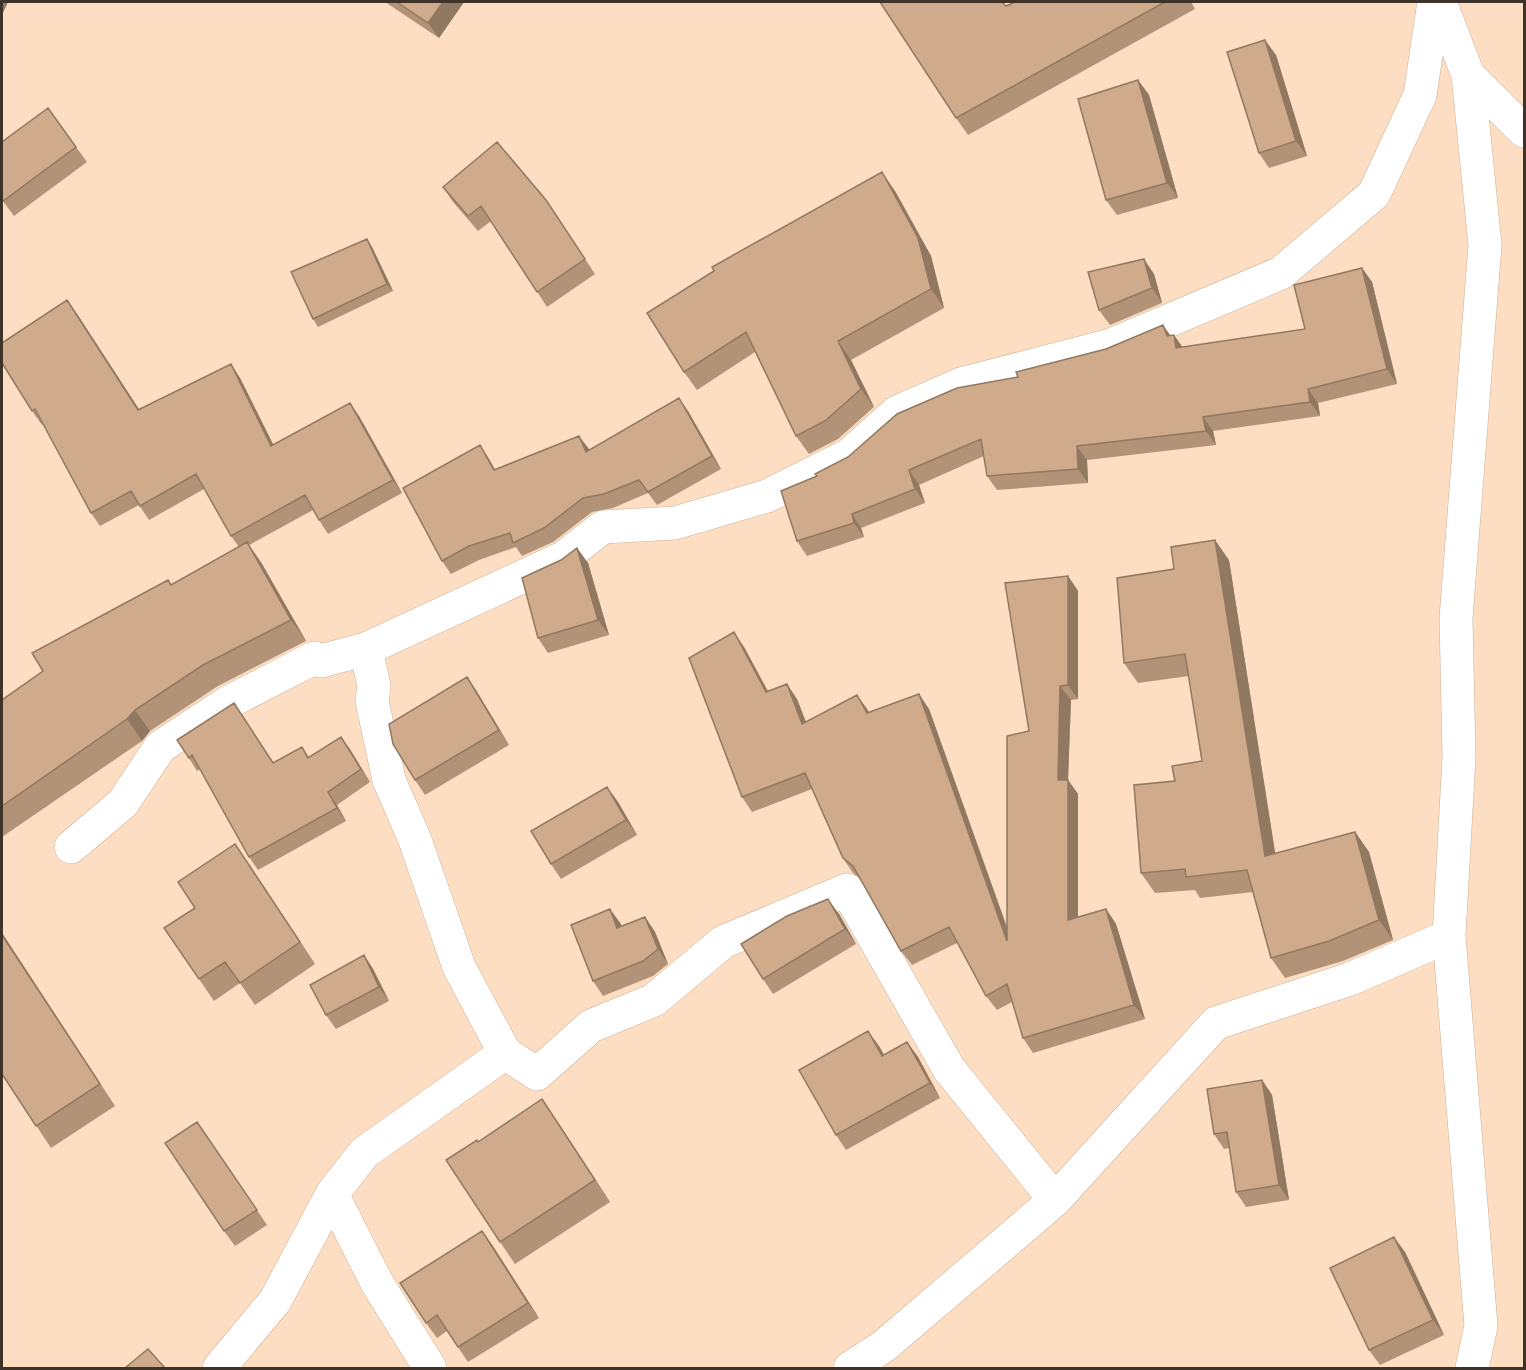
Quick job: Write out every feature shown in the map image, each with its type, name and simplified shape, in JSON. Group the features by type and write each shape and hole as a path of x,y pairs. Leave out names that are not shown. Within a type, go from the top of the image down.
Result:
{"street":[{"path":"71,847 123,803 160,747 227,703 314,658 321,661 366,649 563,558 603,527 675,523 767,496 849,455 897,412 961,384 1111,345 1281,273 1374,194 1420,95 1434,2"},
{"path":"1440,2 1468,75 1485,245 1456,618 1459,757 1449,936 1481,1326 1472,1368"},
{"path":"1468,75 1524,131"},
{"path":"366,649 374,686 372,701 389,780 415,840 459,967 505,1053 537,1074 591,1026 654,1000 723,942 848,890 949,1069 1055,1200"},
{"path":"850,1368 884,1346 1055,1200 1216,1023 1350,979 1449,936"},
{"path":"219,1368 275,1301 332,1194 364,1153 505,1053"},
{"path":"332,1194 377,1283 430,1368"}],"building":[{"path":"397,2 443,2 428,23"},
{"path":"880,2 1002,2 1006,6 1015,2 1165,2 956,118"},
{"path":"1265,40 1296,141 1259,153 1227,52"},
{"path":"1138,80 1167,183 1106,200 1078,99"},
{"path":"48,108 76,147 3,201 2,142"},
{"path":"497,142 546,200 585,259 537,292 481,206 468,216 443,187"},
{"path":"882,172 918,238 931,289 838,341 861,389 825,421 796,436 746,332 684,372 647,313 714,271 712,267"},
{"path":"367,239 387,284 313,319 291,272"},
{"path":"1144,259 1152,288 1099,310 1088,272"},
{"path":"1362,268 1387,369 1308,389 1310,402 1203,417 1206,431 1077,446 1078,469 987,476 981,439 909,470 915,489 852,514 854,523 797,541 781,491 817,476 815,474 848,457 897,414 957,388 1018,377 1016,372 1106,349 1163,325 1167,336 1174,335 1176,348 1305,329 1294,285"},
{"path":"67,300 138,410 231,364 271,446 350,403 393,480 319,520 305,495 231,536 196,474 140,506 131,491 91,513 35,409 32,411 2,363 2,343"},
{"path":"679,398 712,456 648,492 639,480 604,494 583,498 544,528 513,543 510,533 469,546 442,561 403,488 480,445 494,470 579,436 586,452"},
{"path":"1215,540 1265,856 1355,832 1379,920 1329,941 1271,958 1247,870 1186,877 1185,869 1141,873 1134,785 1175,781 1172,766 1202,761 1185,654 1124,663 1117,578 1174,569 1171,547"},
{"path":"247,542 291,620 203,665 135,710 127,719 2,806 2,700 43,671 32,653 168,580 171,585"},
{"path":"577,548 598,620 538,638 522,578 561,560"},
{"path":"1068,576 1068,685 1060,686 1058,780 1068,780 1068,920 1106,909 1134,1005 1023,1038 1007,984 986,996 949,927 901,951 853,866 843,858 805,773 742,797 689,658 734,632 766,692 787,684 802,724 857,695 867,713 919,694 1007,941 1007,736 1029,731 1005,583"},
{"path":"467,677 499,730 415,780 393,744 389,724"},
{"path":"234,703 273,763 302,747 308,758 341,737 361,769 328,792 337,808 249,857 192,755 189,758 177,740"},
{"path":"607,787 626,820 551,864 531,831"},
{"path":"235,844 300,942 240,983 225,962 199,979 164,928 195,908 178,882"},
{"path":"828,899 845,929 763,979 741,944 787,916"},
{"path":"610,909 617,928 645,917 658,949 643,961 593,981 571,925"},
{"path":"2,935 100,1084 36,1126 2,1074"},
{"path":"364,955 379,987 326,1015 310,985"},
{"path":"868,1031 882,1056 907,1042 930,1083 836,1135 799,1070"},
{"path":"1262,1080 1279,1185 1236,1192 1227,1132 1214,1134 1207,1089"},
{"path":"542,1099 595,1180 500,1242 446,1160 477,1140 478,1142"},
{"path":"197,1122 257,1210 224,1231 165,1143"},
{"path":"482,1231 528,1303 458,1347 437,1315 426,1323 400,1283"},
{"path":"1394,1237 1433,1320 1369,1350 1330,1268"},
{"path":"148,1349 165,1368 125,1368"}]}
